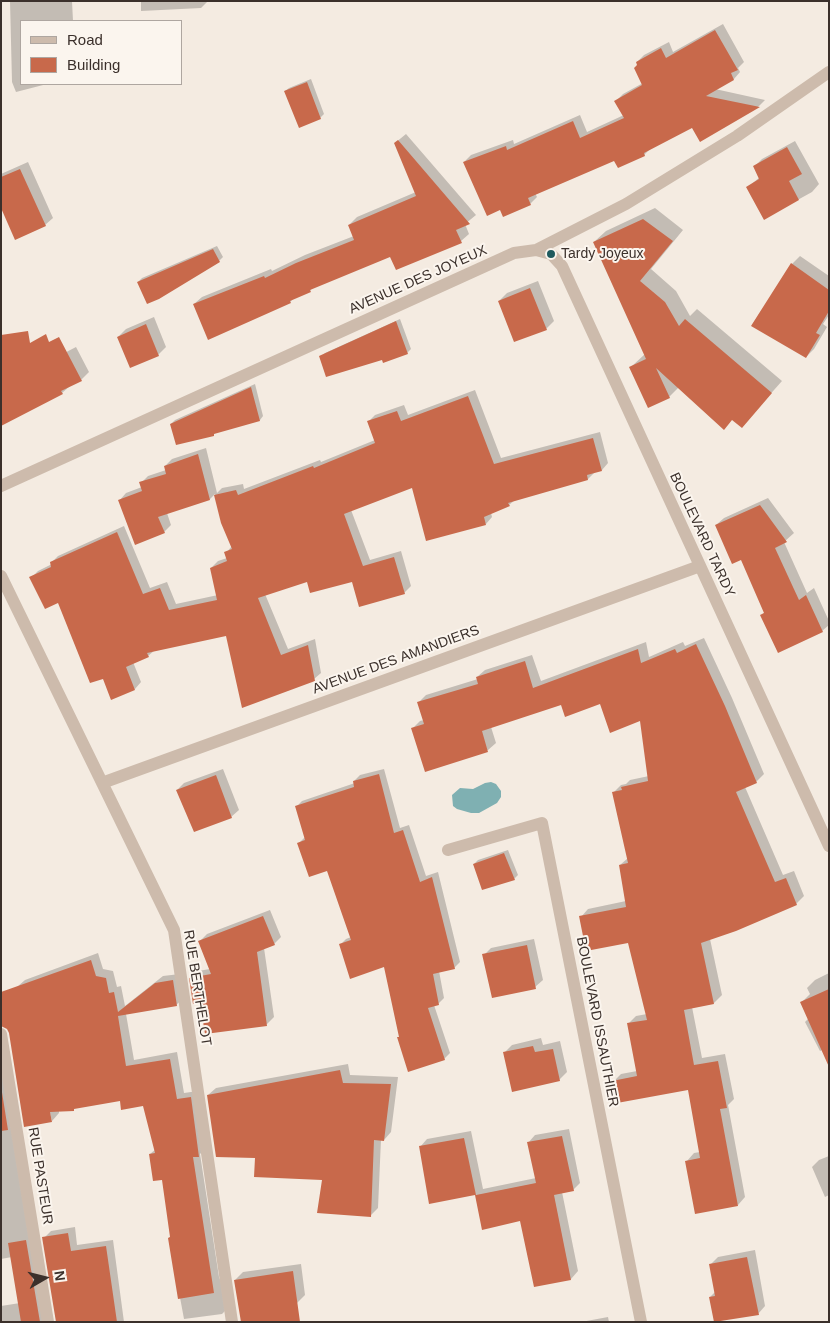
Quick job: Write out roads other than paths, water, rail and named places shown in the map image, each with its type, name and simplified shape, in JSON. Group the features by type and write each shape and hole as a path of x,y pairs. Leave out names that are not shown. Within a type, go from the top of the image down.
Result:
{"street":[{"name":"AVENUE DES JOYEUX","path":"1,486 514,253 536,250 626,204 737,136 829,72"},
{"name":"BOULEVARD TARDY","path":"536,250 551,254 562,266 829,846"},
{"name":"AVENUE DES AMANDIERS","path":"102,783 606,598 700,566"},
{"name":"RUE BERTHELOT","path":"1,576 174,930 232,1322"},
{"name":"BOULEVARD ISSAUTHIER","path":"448,850 542,823 641,1322"},
{"name":"RUE PASTEUR","path":"1,1034 48,1322"}],"water":[{"path":"491,782 496,784 501,791 501,797 497,803 479,813 471,813 453,806 452,795 460,788 473,789"}],"place":[{"name":"Tardy Joyeux","path":"551,254"}]}
